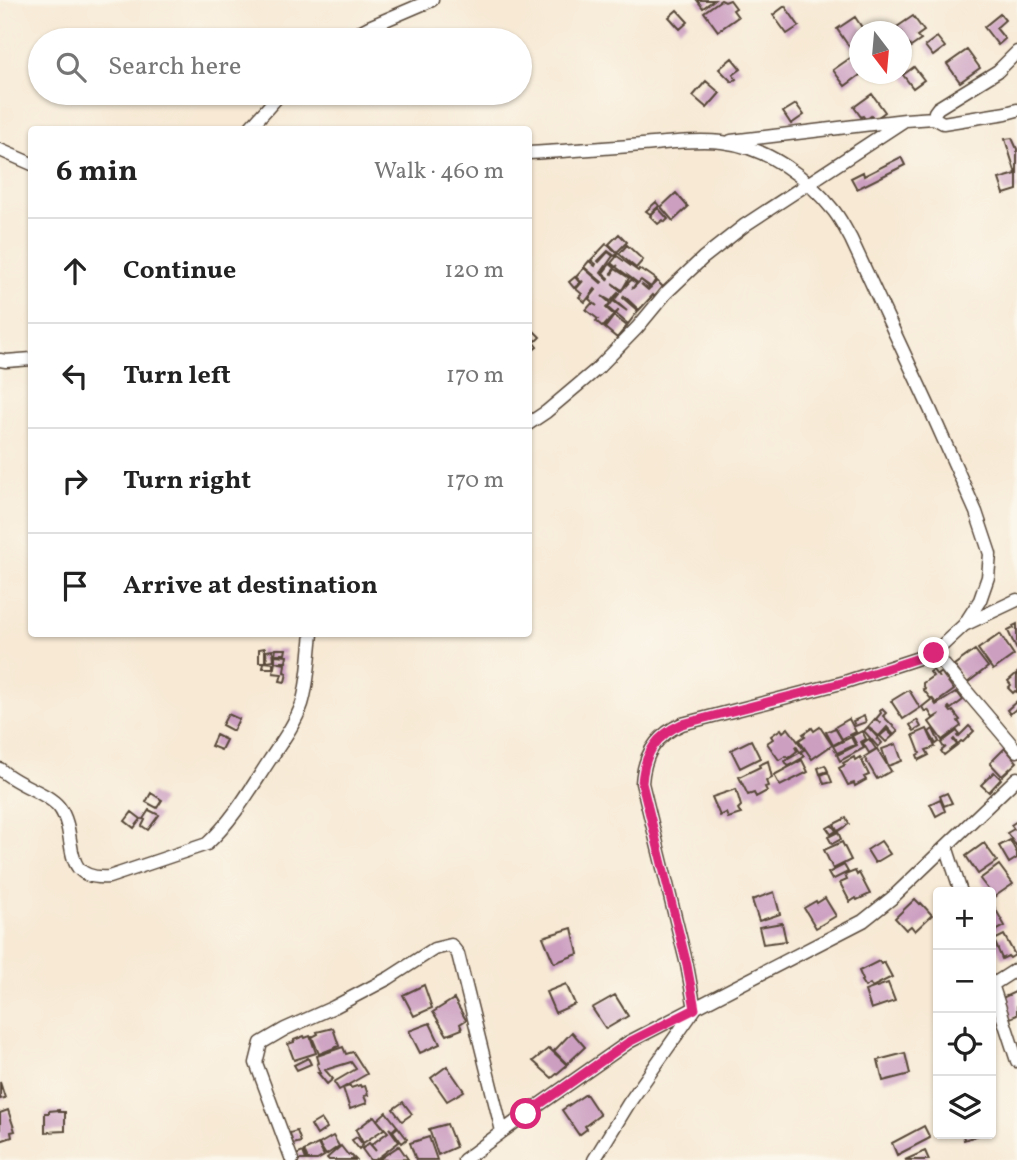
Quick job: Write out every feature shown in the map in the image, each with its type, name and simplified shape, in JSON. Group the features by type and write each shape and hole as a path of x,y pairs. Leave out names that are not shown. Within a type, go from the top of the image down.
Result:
{"street":[{"path":"367,28 432,0"},
{"path":"934,118 938,108 998,71 1017,52"},
{"path":"252,126 270,105"},
{"path":"532,153 683,142 723,142 905,120 934,118 943,123 1017,110"},
{"path":"532,421 597,369 666,293 703,258 745,225 905,120"},
{"path":"594,1160 629,1103 695,1009 687,965 642,783 650,751 668,730 682,724 845,682 934,653 964,625 981,600 988,577 990,554 976,512 851,239 835,212 808,183 785,165 747,148 723,142"},
{"path":"0,149 28,162"},
{"path":"0,360 28,359"},
{"path":"964,625 1017,600"},
{"path":"0,769 16,781 52,800 60,808 73,858 78,869 85,875 109,877 207,844 237,810 288,733 301,706 312,637"},
{"path":"934,653 1017,751"},
{"path":"464,1160 629,1042 863,921 892,898 1017,779"},
{"path":"946,846 959,887"},
{"path":"292,1160 256,1063 261,1043 378,984 433,949 451,945 458,954 502,1131"},
{"path":"996,980 1017,969"},
{"path":"996,998 1017,1061"}],"building":[{"path":"697,0 714,0 703,8"},
{"path":"721,0 730,0 738,17 718,31 704,12"},
{"path":"785,6 799,26 787,34 773,15"},
{"path":"677,10 688,22 680,29 669,17"},
{"path":"1000,14 1005,20 996,28 1005,39 998,45 984,27"},
{"path":"913,16 924,31 917,36 921,40 912,46 912,21 906,21"},
{"path":"849,21 849,47 837,29"},
{"path":"937,37 945,47 933,56 925,46"},
{"path":"967,50 980,68 960,82 947,64"},
{"path":"732,58 741,69 733,75 736,79 732,82 719,69"},
{"path":"849,59 849,83 845,86 833,70"},
{"path":"914,67 924,80 913,88 910,84"},
{"path":"706,81 720,93 707,108 693,96"},
{"path":"872,94 885,112 874,120 871,116 866,120 854,107"},
{"path":"796,104 804,115 791,124 783,112"},
{"path":"1012,138 1017,149 1017,190 1004,194 999,179 1016,174 1005,139"},
{"path":"901,157 905,165 857,189 851,178 863,172 864,176"},
{"path":"676,193 688,207 673,221 661,207"},
{"path":"656,202 659,206 650,214 646,211"},
{"path":"658,208 668,219 658,224 650,216"},
{"path":"619,234 627,242 617,252 609,244"},
{"path":"606,244 618,253 615,256 608,251 598,261 608,252 613,256 601,273 608,280 603,273 610,264 615,268 612,274 615,269 629,278 622,290 631,280 636,283 632,289 641,280 649,287 648,289 641,284 648,290 657,281 664,288 639,310 624,296 638,311 628,324 616,314 619,310 615,314 608,308 613,301 627,311 614,300 619,294 611,301 602,296 610,303 606,308 614,315 603,327 596,321 598,319 586,310 592,303 597,306 589,299 596,290 585,302 576,289 583,281 576,277 584,268 602,282 584,267 589,261 595,266 591,260"},
{"path":"627,245 643,260 636,268 619,254"},
{"path":"617,256 638,271 639,269 646,272 656,279 651,287 641,280 638,283 611,263"},
{"path":"575,277 580,283 574,288 569,282"},
{"path":"614,316 627,326 617,338 605,328"},
{"path":"532,329 540,337 536,341 532,338"},
{"path":"1017,624 1017,650 1008,631"},
{"path":"1000,634 1014,655 993,670 978,649"},
{"path":"265,648 265,662 259,662 259,649"},
{"path":"276,649 286,649 285,654 275,654"},
{"path":"273,650 274,660 267,661 266,651"},
{"path":"975,650 988,667 967,683 954,665"},
{"path":"275,655 287,656 286,662 275,662"},
{"path":"264,662 273,663 273,668 263,668"},
{"path":"275,662 285,664 285,682 280,681 282,674 273,673"},
{"path":"933,670 939,678 937,675 941,672 954,690 936,703 923,689 923,683 933,676 930,672"},
{"path":"1017,673 1017,692 1013,693 1008,688 1011,685 1008,681"},
{"path":"909,690 920,708 903,719 891,701"},
{"path":"957,692 963,700 951,709 948,708 960,720 958,721 961,726 942,740 929,722 940,714 933,718 928,710 925,712 922,707 932,699 936,705"},
{"path":"1017,701 1017,708 1010,714 1007,710"},
{"path":"882,709 886,713 883,716 898,731 894,735 887,727 879,736 868,727 875,719 881,724 876,719"},
{"path":"228,714 239,719 233,731 222,725"},
{"path":"864,716 866,722 855,726 853,721"},
{"path":"849,719 856,732 842,739 835,727"},
{"path":"917,720 921,727 914,731 910,725"},
{"path":"969,726 974,731 958,744 954,739 957,745 944,755 941,751 946,747 941,743 957,731 958,737"},
{"path":"820,727 832,745 812,759 799,740 812,728 814,731"},
{"path":"868,727 882,743 878,747 864,731"},
{"path":"788,728 804,750 800,752 796,746 797,751 788,758 786,756 779,760 767,743 773,739 771,736"},
{"path":"835,728 842,740 833,745 826,732"},
{"path":"927,729 935,747 926,750 929,755 919,760 917,755 920,753 913,735"},
{"path":"933,729 939,742 936,744 929,732"},
{"path":"887,730 893,736 886,742 880,736"},
{"path":"862,731 866,739 861,742 864,748 840,761 837,755 857,745 852,736"},
{"path":"216,735 226,740 221,750 211,746"},
{"path":"851,737 855,745 837,753 833,746"},
{"path":"869,739 876,749 869,753 863,743"},
{"path":"751,740 760,758 740,768 731,750"},
{"path":"896,744 902,761 888,766 882,749"},
{"path":"1005,748 1017,762 1002,776 990,763"},
{"path":"877,749 891,771 877,779 864,757"},
{"path":"801,752 804,757 788,766 785,761"},
{"path":"854,757 855,760 860,757 869,775 855,786 854,783 848,785 839,768"},
{"path":"802,760 808,772 780,786 774,775"},
{"path":"768,761 772,778 766,781 767,791 756,797 754,793 748,795 739,777"},
{"path":"825,765 828,771 820,774 818,768"},
{"path":"828,772 832,782 824,784 821,775"},
{"path":"994,772 1001,779 989,792 981,785"},
{"path":"736,789 741,814 728,818 726,813 720,816 712,797"},
{"path":"151,793 162,800 157,808 146,802"},
{"path":"947,793 952,803 944,806 940,796"},
{"path":"940,799 945,811 936,816 930,804"},
{"path":"149,810 159,815 148,830 142,826"},
{"path":"132,812 141,819 134,828 125,821"},
{"path":"846,818 849,824 838,831 834,824"},
{"path":"1017,821 1017,847 1007,833 1014,829 1011,825"},
{"path":"832,825 836,831 831,834 827,828"},
{"path":"838,832 841,839 832,844 828,837"},
{"path":"1010,840 1017,858 1009,863 999,846"},
{"path":"881,841 890,854 875,863 867,850"},
{"path":"842,842 851,860 833,869 824,850"},
{"path":"984,843 997,861 978,874 966,856"},
{"path":"844,865 848,872 832,880 828,873"},
{"path":"999,865 1013,884 996,896 996,887 986,887 980,879"},
{"path":"855,871 857,875 859,873 870,894 850,902 840,883 847,880 845,875"},
{"path":"774,892 780,914 759,921 752,900"},
{"path":"825,898 836,916 816,928 804,908"},
{"path":"915,899 932,915 915,931 911,926 906,930 895,918"},
{"path":"996,910 1005,926 996,931"},
{"path":"782,923 786,941 763,944 759,927"},
{"path":"572,928 578,954 554,963 543,937"},
{"path":"1004,935 1015,955 1002,959 996,939"},
{"path":"879,961 881,964 884,962 892,977 872,987 870,984 865,987 859,971"},
{"path":"888,983 895,1001 871,1009 865,991"},
{"path":"566,984 575,1004 555,1013 546,992"},
{"path":"424,985 432,1008 414,1016 403,995"},
{"path":"1017,991 1017,1015 1008,1019 1000,999"},
{"path":"615,995 628,1016 606,1029 592,1008"},
{"path":"454,999 466,1020 460,1024 462,1029 447,1035 433,1012"},
{"path":"430,1023 440,1044 420,1053 409,1031"},
{"path":"333,1028 339,1046 319,1054 312,1037 318,1034 317,1032"},
{"path":"572,1032 585,1047 567,1064 554,1051"},
{"path":"310,1036 316,1053 294,1060 288,1044"},
{"path":"343,1047 346,1054 353,1052 367,1074 339,1090 334,1082 356,1069 351,1062 325,1070 333,1079 327,1084 318,1073 317,1056"},
{"path":"549,1048 567,1065 552,1078 533,1061"},
{"path":"905,1053 910,1074 883,1081 878,1060"},
{"path":"308,1058 311,1064 297,1070 294,1065"},
{"path":"447,1066 464,1091 447,1101 431,1078"},
{"path":"0,1082 5,1098 0,1099"},
{"path":"365,1086 368,1095 364,1096 367,1103 350,1109 343,1088"},
{"path":"586,1094 600,1115 585,1126 587,1129 579,1135 562,1110"},
{"path":"403,1102 412,1114 402,1121 393,1109"},
{"path":"8,1110 15,1131 11,1132 12,1137 0,1141 0,1113"},
{"path":"59,1110 65,1112 65,1131 45,1132 45,1113"},
{"path":"386,1112 397,1126 392,1131 389,1128 399,1142 375,1160 370,1160 362,1149 369,1143 376,1151 371,1145 388,1132 377,1120"},
{"path":"374,1116 384,1129 363,1143 356,1130"},
{"path":"321,1119 327,1128 317,1135 311,1125"},
{"path":"447,1124 456,1147 438,1155 429,1129"},
{"path":"924,1126 930,1138 897,1155 892,1143"},
{"path":"398,1127 407,1139 402,1143 393,1131"},
{"path":"297,1131 301,1142 293,1144 290,1133"},
{"path":"333,1136 339,1146 326,1155 319,1144"},
{"path":"357,1137 363,1145 359,1149 352,1140"},
{"path":"429,1137 437,1160 416,1160 410,1143"},
{"path":"318,1144 324,1156 317,1160 308,1160 304,1151"},
{"path":"341,1146 348,1155 356,1160 327,1158"},
{"path":"399,1146 408,1159 378,1160"},
{"path":"925,1151 929,1160 905,1160"},
{"path":"303,1152 306,1160 298,1160 296,1155"}],"route":[{"path":"526,1114 629,1042 695,1009 687,965 642,783 645,763 659,738 668,730 682,724 845,682 934,653"}]}
